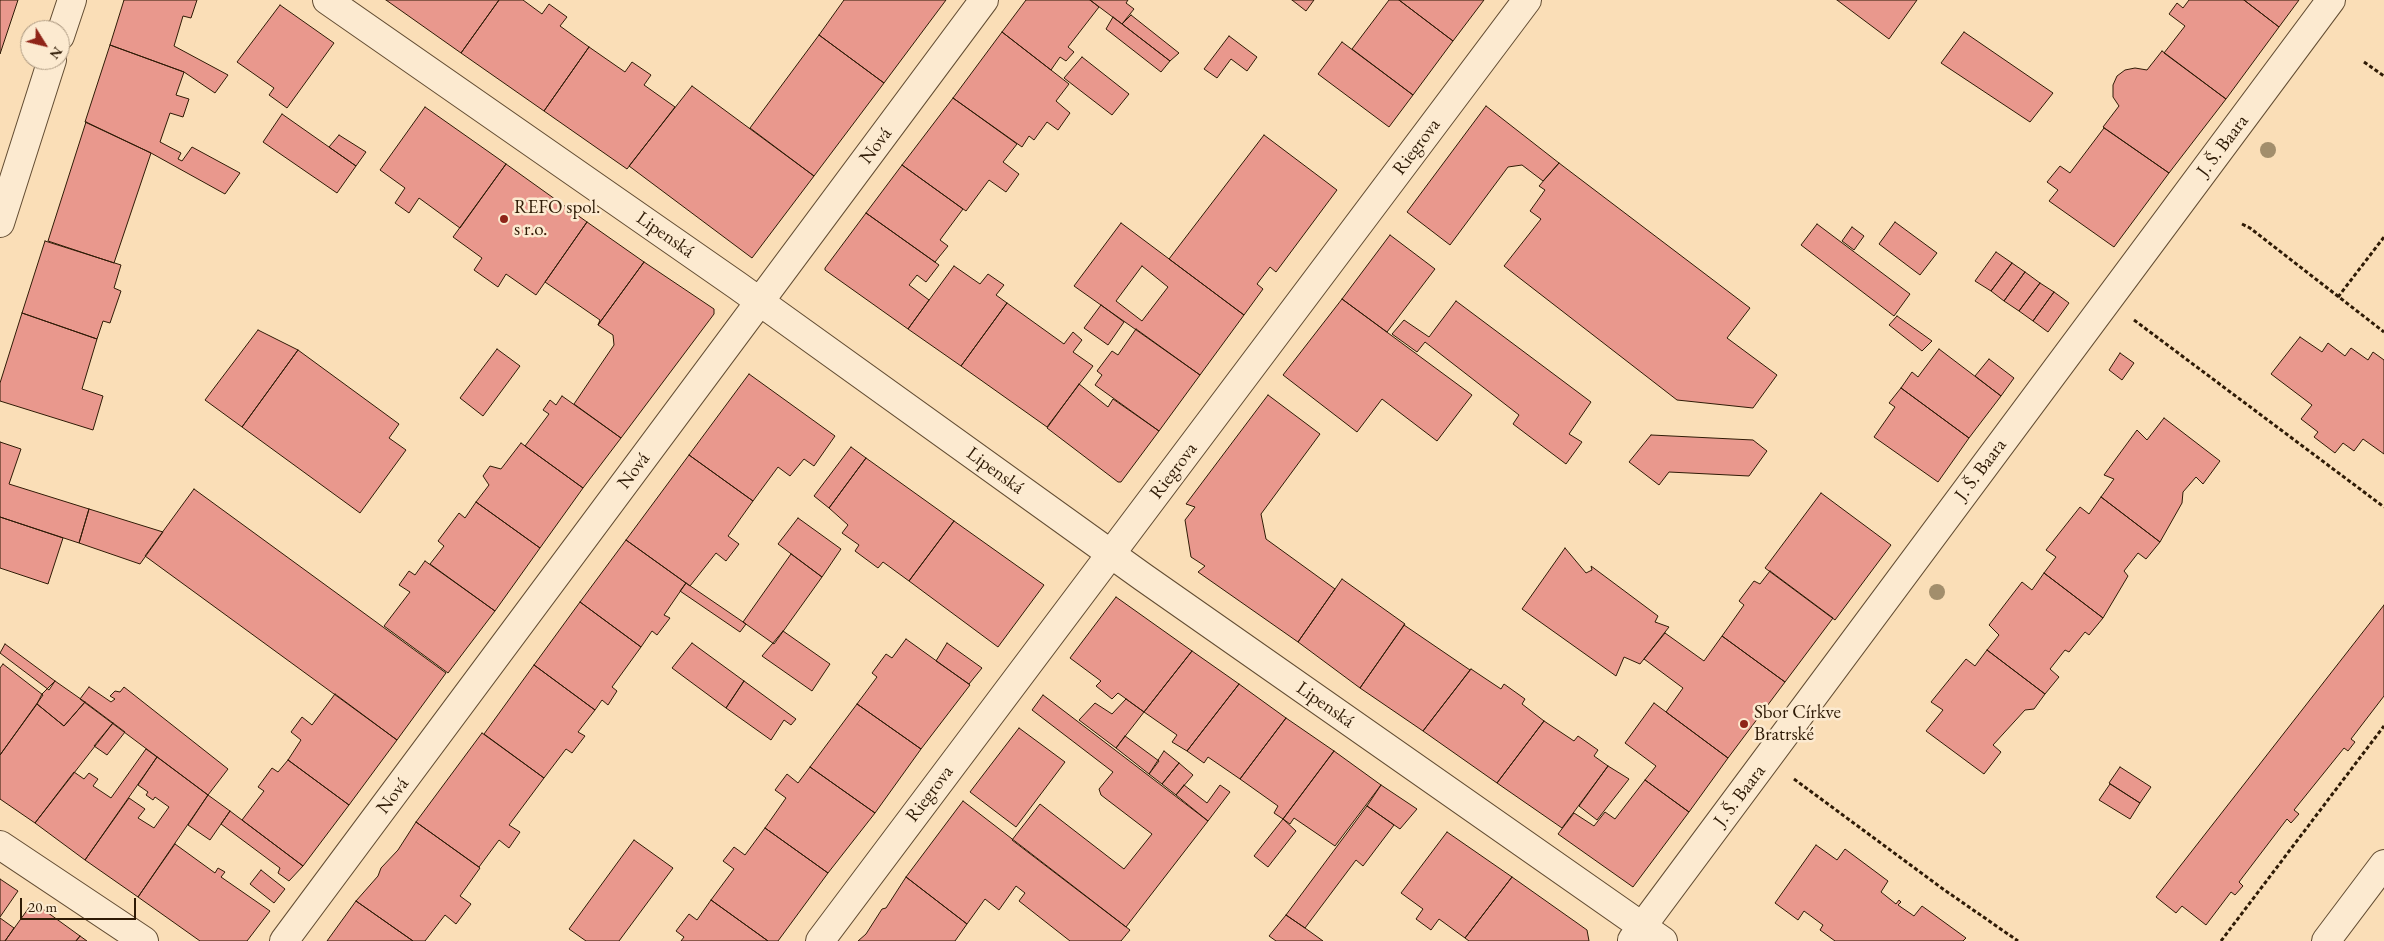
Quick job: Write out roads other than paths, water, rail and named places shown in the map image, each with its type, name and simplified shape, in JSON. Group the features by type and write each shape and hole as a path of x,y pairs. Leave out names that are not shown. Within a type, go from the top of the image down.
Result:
{"street":[{"path":"65,20 72,0"},
{"name":"Lipenská","path":"327,0 760,302 1645,936"},
{"name":"Nová","path":"284,941 984,0"},
{"name":"Riegrova","path":"820,941 1527,0"},
{"name":"J. Š. Baara","path":"1645,936 1767,759 2331,0"},
{"path":"0,223 49,70"},
{"path":"0,845 144,941"},
{"path":"2326,941 2384,864"}],"place":[{"name":"REFO spol. s r.o.","path":"504,219"},
{"name":"Sbor Církve Bratrské","path":"1744,724"}]}
